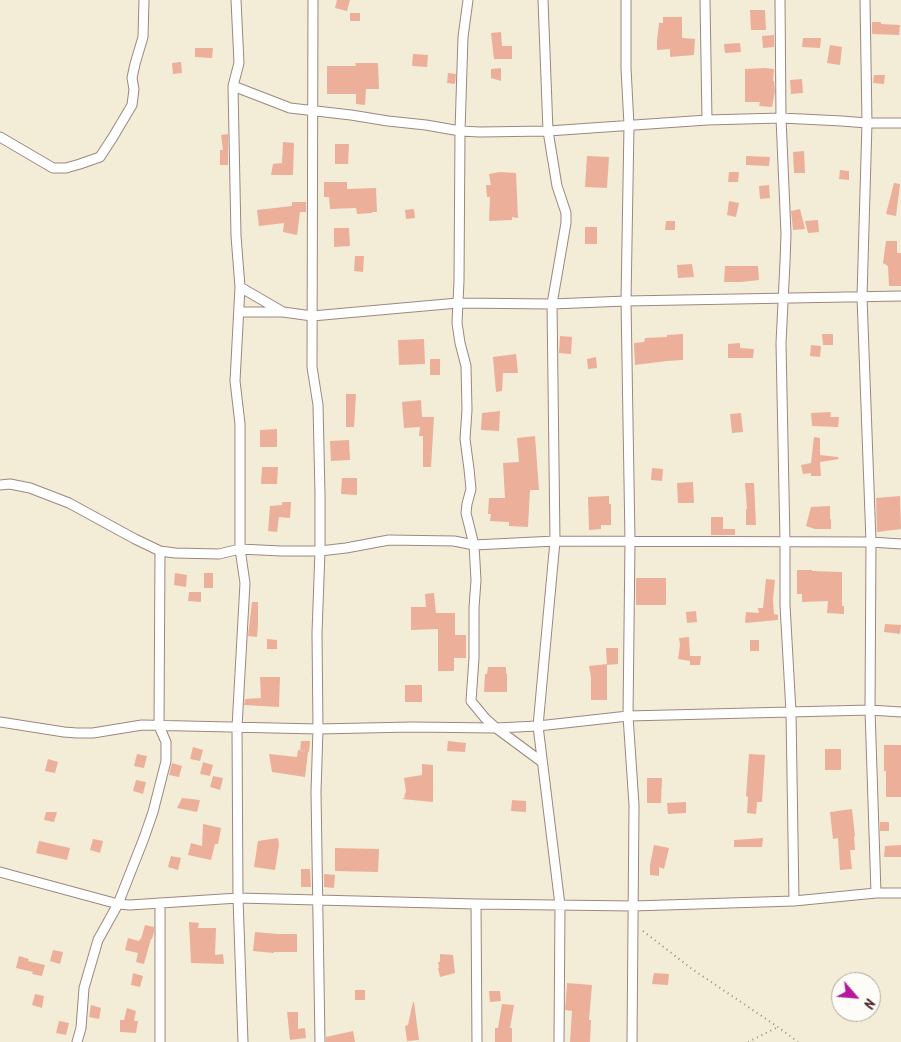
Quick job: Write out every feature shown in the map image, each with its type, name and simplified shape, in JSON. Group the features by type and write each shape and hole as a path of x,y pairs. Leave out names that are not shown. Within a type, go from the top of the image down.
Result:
{"street":[{"path":"0,137 53,168 66,168 100,157 132,105 134,89 132,78 143,37 144,0"},
{"path":"236,0 239,64 233,86 236,236 240,287 235,381 240,424 240,549 245,583 237,727 238,898 242,1042"},
{"path":"314,0 312,367 318,405 320,494 316,792 320,1042"},
{"path":"468,0 463,37 457,323 466,366 467,410 465,439 471,489 466,513 474,545 476,580 471,701 496,728 542,762"},
{"path":"543,0 548,131 557,186 566,212 566,223 552,304 555,541 538,726 560,905 559,1042"},
{"path":"626,0 626,68 629,125 626,301 630,541 628,716 634,805 632,1042"},
{"path":"704,0 707,120"},
{"path":"780,0 781,118 786,234 781,343 785,613 791,712 794,901"},
{"path":"865,0 867,123 862,297 871,542 870,710 876,893"},
{"path":"233,86 290,108 460,131 499,133 707,120 781,118 901,123"},
{"path":"240,287 283,312"},
{"path":"239,312 283,312 312,316 458,303 552,304 901,296"},
{"path":"0,484 30,488 69,503 160,550 175,554 219,554 240,549 281,552 320,551 389,540 454,541 474,545 555,541 871,542 901,544"},
{"path":"77,1042 81,1028 84,988 95,949 118,904 144,838 153,812 166,761 166,742 159,726 160,550"},
{"path":"0,722 64,732 93,733 142,725 318,729 496,728 538,726 628,716 870,710 901,712"},
{"path":"0,872 130,906 160,902 238,898 633,906 794,901 876,893 901,893"},
{"path":"160,902 160,1042"},
{"path":"476,904 477,1042"}],"path":[{"path":"633,924 692,969 798,1042"},
{"path":"748,1042 778,1027"}],"building":[{"path":"337,0 350,0 347,11 335,8"},
{"path":"750,10 765,10 766,30 751,30"},
{"path":"350,13 360,13 360,21 350,21"},
{"path":"663,17 682,17 682,38 695,39 694,55 670,57 670,49 657,50 659,23 663,23"},
{"path":"872,22 900,25 899,35 872,34"},
{"path":"501,32 502,46 512,46 512,59 494,59 491,33"},
{"path":"774,35 774,47 763,48 762,36"},
{"path":"803,38 821,38 820,48 802,47"},
{"path":"740,43 741,52 725,53 724,44"},
{"path":"830,45 842,47 840,65 827,63"},
{"path":"195,48 213,48 212,58 195,57"},
{"path":"413,54 428,55 427,67 412,66"},
{"path":"181,62 182,73 173,74 172,63"},
{"path":"355,63 378,63 379,89 366,89 365,105 356,104 356,94 327,94 327,66 356,66"},
{"path":"501,68 501,81 491,78 491,69"},
{"path":"745,69 774,69 773,81 775,91 772,107 759,106 760,102 745,102"},
{"path":"448,73 456,74 455,84 447,83"},
{"path":"874,75 885,75 884,84 873,83"},
{"path":"802,79 803,93 791,94 790,80"},
{"path":"228,134 228,165 220,165 220,150 223,150 221,135"},
{"path":"283,142 294,143 293,175 271,175 273,164 282,163"},
{"path":"335,144 349,144 348,164 335,164"},
{"path":"804,151 805,173 794,173 793,152"},
{"path":"587,156 609,157 607,188 585,187"},
{"path":"746,156 770,157 769,166 746,165"},
{"path":"840,170 849,171 849,180 839,179"},
{"path":"500,172 516,173 518,218 512,217 512,220 489,221 490,197 487,197 486,185 491,185 489,174"},
{"path":"729,172 739,172 738,182 728,182"},
{"path":"324,182 347,182 347,189 376,188 377,212 357,214 356,208 330,209 329,197 324,197"},
{"path":"894,183 900,184 896,216 886,214"},
{"path":"769,185 770,198 760,199 759,186"},
{"path":"729,201 739,203 736,217 727,215"},
{"path":"292,202 306,202 306,212 300,212 297,235 283,232 284,223 259,226 257,210 292,206"},
{"path":"414,209 415,218 406,219 405,210"},
{"path":"800,209 805,229 793,230 791,211"},
{"path":"818,220 819,232 808,233 805,221"},
{"path":"666,221 675,221 675,230 665,230"},
{"path":"585,227 597,227 597,244 585,244"},
{"path":"334,228 349,228 350,246 334,247"},
{"path":"886,241 897,241 897,253 901,253 901,286 889,286 888,266 883,263"},
{"path":"355,256 364,256 363,272 354,271"},
{"path":"692,264 694,277 678,278 677,265"},
{"path":"725,266 758,266 759,280 724,282"},
{"path":"683,334 683,360 635,365 634,343 644,342 645,338"},
{"path":"822,334 833,334 833,345 823,345"},
{"path":"560,336 572,337 571,354 559,353"},
{"path":"424,339 425,364 399,365 398,340"},
{"path":"740,343 740,348 754,349 753,358 728,358 728,344"},
{"path":"811,345 821,346 820,357 810,356"},
{"path":"516,354 518,373 503,373 502,391 496,392 493,357"},
{"path":"596,357 597,368 588,369 587,359"},
{"path":"430,359 440,359 440,375 430,375"},
{"path":"346,394 356,394 354,427 346,427"},
{"path":"421,400 422,417 434,417 431,467 423,467 423,436 419,436 420,427 404,428 402,402"},
{"path":"500,411 499,431 481,430 482,413"},
{"path":"831,412 830,417 839,417 838,427 812,426 811,413"},
{"path":"741,413 743,432 732,433 730,414"},
{"path":"277,429 277,447 260,447 260,430"},
{"path":"535,436 539,490 530,490 528,527 509,526 509,522 490,521 491,514 488,514 489,498 505,498 503,463 519,462 517,438"},
{"path":"814,437 820,438 820,455 838,457 839,459 820,462 821,476 811,476 811,473 803,474 801,465 811,463"},
{"path":"349,440 350,460 331,461 330,441"},
{"path":"262,467 278,467 277,484 261,484"},
{"path":"652,468 663,469 662,481 651,480"},
{"path":"342,478 357,478 357,495 341,494"},
{"path":"693,482 694,503 678,503 677,483"},
{"path":"745,483 754,483 756,525 746,525"},
{"path":"609,496 611,525 601,525 601,529 589,530 588,497"},
{"path":"900,496 901,529 877,532 876,498"},
{"path":"282,502 291,502 290,518 279,517 277,532 268,531 270,506 282,505"},
{"path":"830,506 831,529 815,529 806,526 811,507"},
{"path":"711,517 723,517 723,529 735,529 735,535 711,535"},
{"path":"797,570 842,572 842,606 844,606 844,614 827,613 828,601 802,602 802,594 797,594"},
{"path":"175,573 187,575 186,587 174,585"},
{"path":"204,573 213,573 213,588 204,588"},
{"path":"636,578 666,578 666,605 636,605"},
{"path":"766,579 775,580 774,614 778,615 778,620 745,623 746,612 759,613 758,608 763,608"},
{"path":"189,592 201,592 201,602 188,601"},
{"path":"434,593 436,613 455,613 455,635 466,635 466,658 454,658 454,671 438,671 438,629 411,630 411,607 426,607 425,594"},
{"path":"252,602 258,602 257,637 248,636"},
{"path":"696,611 697,622 687,623 686,612"},
{"path":"885,624 901,625 900,634 884,632"},
{"path":"689,637 690,656 701,656 700,665 690,665 690,661 678,659 679,638"},
{"path":"267,639 277,640 277,649 267,649"},
{"path":"750,640 759,640 759,651 750,651"},
{"path":"606,648 618,648 618,664 607,665"},
{"path":"607,664 607,700 591,700 589,666"},
{"path":"488,667 506,667 507,692 484,692 485,674 487,674"},
{"path":"260,677 280,677 279,707 244,705 245,699 261,698"},
{"path":"405,685 422,685 422,702 405,702"},
{"path":"301,741 310,741 309,752 300,751"},
{"path":"448,741 466,743 465,752 447,751"},
{"path":"884,745 901,745 901,797 886,797"},
{"path":"193,747 203,750 200,761 190,759"},
{"path":"825,749 841,749 841,770 825,770"},
{"path":"298,750 308,752 305,777 272,772 269,754 297,757"},
{"path":"137,754 147,756 144,768 134,766"},
{"path":"749,754 765,755 762,802 757,802 756,814 747,813 748,797 746,796"},
{"path":"48,759 58,762 55,773 45,771"},
{"path":"203,762 213,765 210,776 200,774"},
{"path":"172,763 182,766 179,777 169,775"},
{"path":"422,764 433,765 433,802 402,799 406,797 404,797 406,791 404,778 422,775"},
{"path":"213,776 223,778 220,790 210,787"},
{"path":"647,778 662,778 661,803 647,803"},
{"path":"136,780 146,782 143,794 133,791"},
{"path":"182,798 200,800 197,812 177,808"},
{"path":"512,800 526,801 526,812 511,811"},
{"path":"686,802 686,813 668,814 667,803"},
{"path":"852,809 855,850 850,850 852,869 840,870 838,838 833,839 830,812"},
{"path":"46,812 57,812 54,822 44,820"},
{"path":"880,822 889,822 889,831 880,831"},
{"path":"203,824 221,828 218,844 215,844 211,860 188,855 191,843 202,846"},
{"path":"278,838 279,845 275,870 254,867 258,841"},
{"path":"763,838 762,847 734,847 734,840"},
{"path":"93,839 103,841 100,853 90,850"},
{"path":"39,841 70,848 67,860 36,853"},
{"path":"654,845 669,848 664,869 659,867 659,876 650,875"},
{"path":"901,845 901,857 884,857 885,846"},
{"path":"335,848 379,849 378,872 335,871"},
{"path":"171,856 181,858 178,870 168,867"},
{"path":"301,869 310,869 311,887 301,887"},
{"path":"324,874 335,875 334,888 324,887"},
{"path":"189,922 199,923 198,928 216,928 215,955 223,954 224,964 191,963"},
{"path":"145,925 154,927 154,932 144,964 136,962 138,953 125,950 128,938 139,941 141,939"},
{"path":"255,932 297,934 297,952 274,953 253,951"},
{"path":"53,950 63,952 60,964 50,961"},
{"path":"440,954 453,955 455,973 440,977 438,962 440,962"},
{"path":"19,956 29,959 28,961 45,965 42,976 16,968"},
{"path":"133,973 143,976 140,987 131,985"},
{"path":"654,973 669,974 668,985 652,984"},
{"path":"567,983 592,985 589,1020 591,1020 590,1042 570,1042 572,1011 565,1010"},
{"path":"355,990 365,990 365,1000 355,1000"},
{"path":"489,991 500,991 501,1001 490,1002"},
{"path":"35,994 44,996 42,1008 32,1005"},
{"path":"413,1002 419,1040 407,1041 405,1026 408,1025"},
{"path":"502,1004 514,1005 510,1028 512,1028 512,1042 495,1042 495,1028 498,1028"},
{"path":"91,1005 101,1008 99,1019 89,1017"},
{"path":"127,1008 136,1011 134,1021 138,1021 136,1033 120,1032 120,1020 124,1020"},
{"path":"287,1012 298,1012 298,1029 305,1028 306,1038 290,1040"},
{"path":"59,1021 69,1023 66,1035 56,1033"},
{"path":"353,1031 355,1042 326,1042 326,1037"}]}
